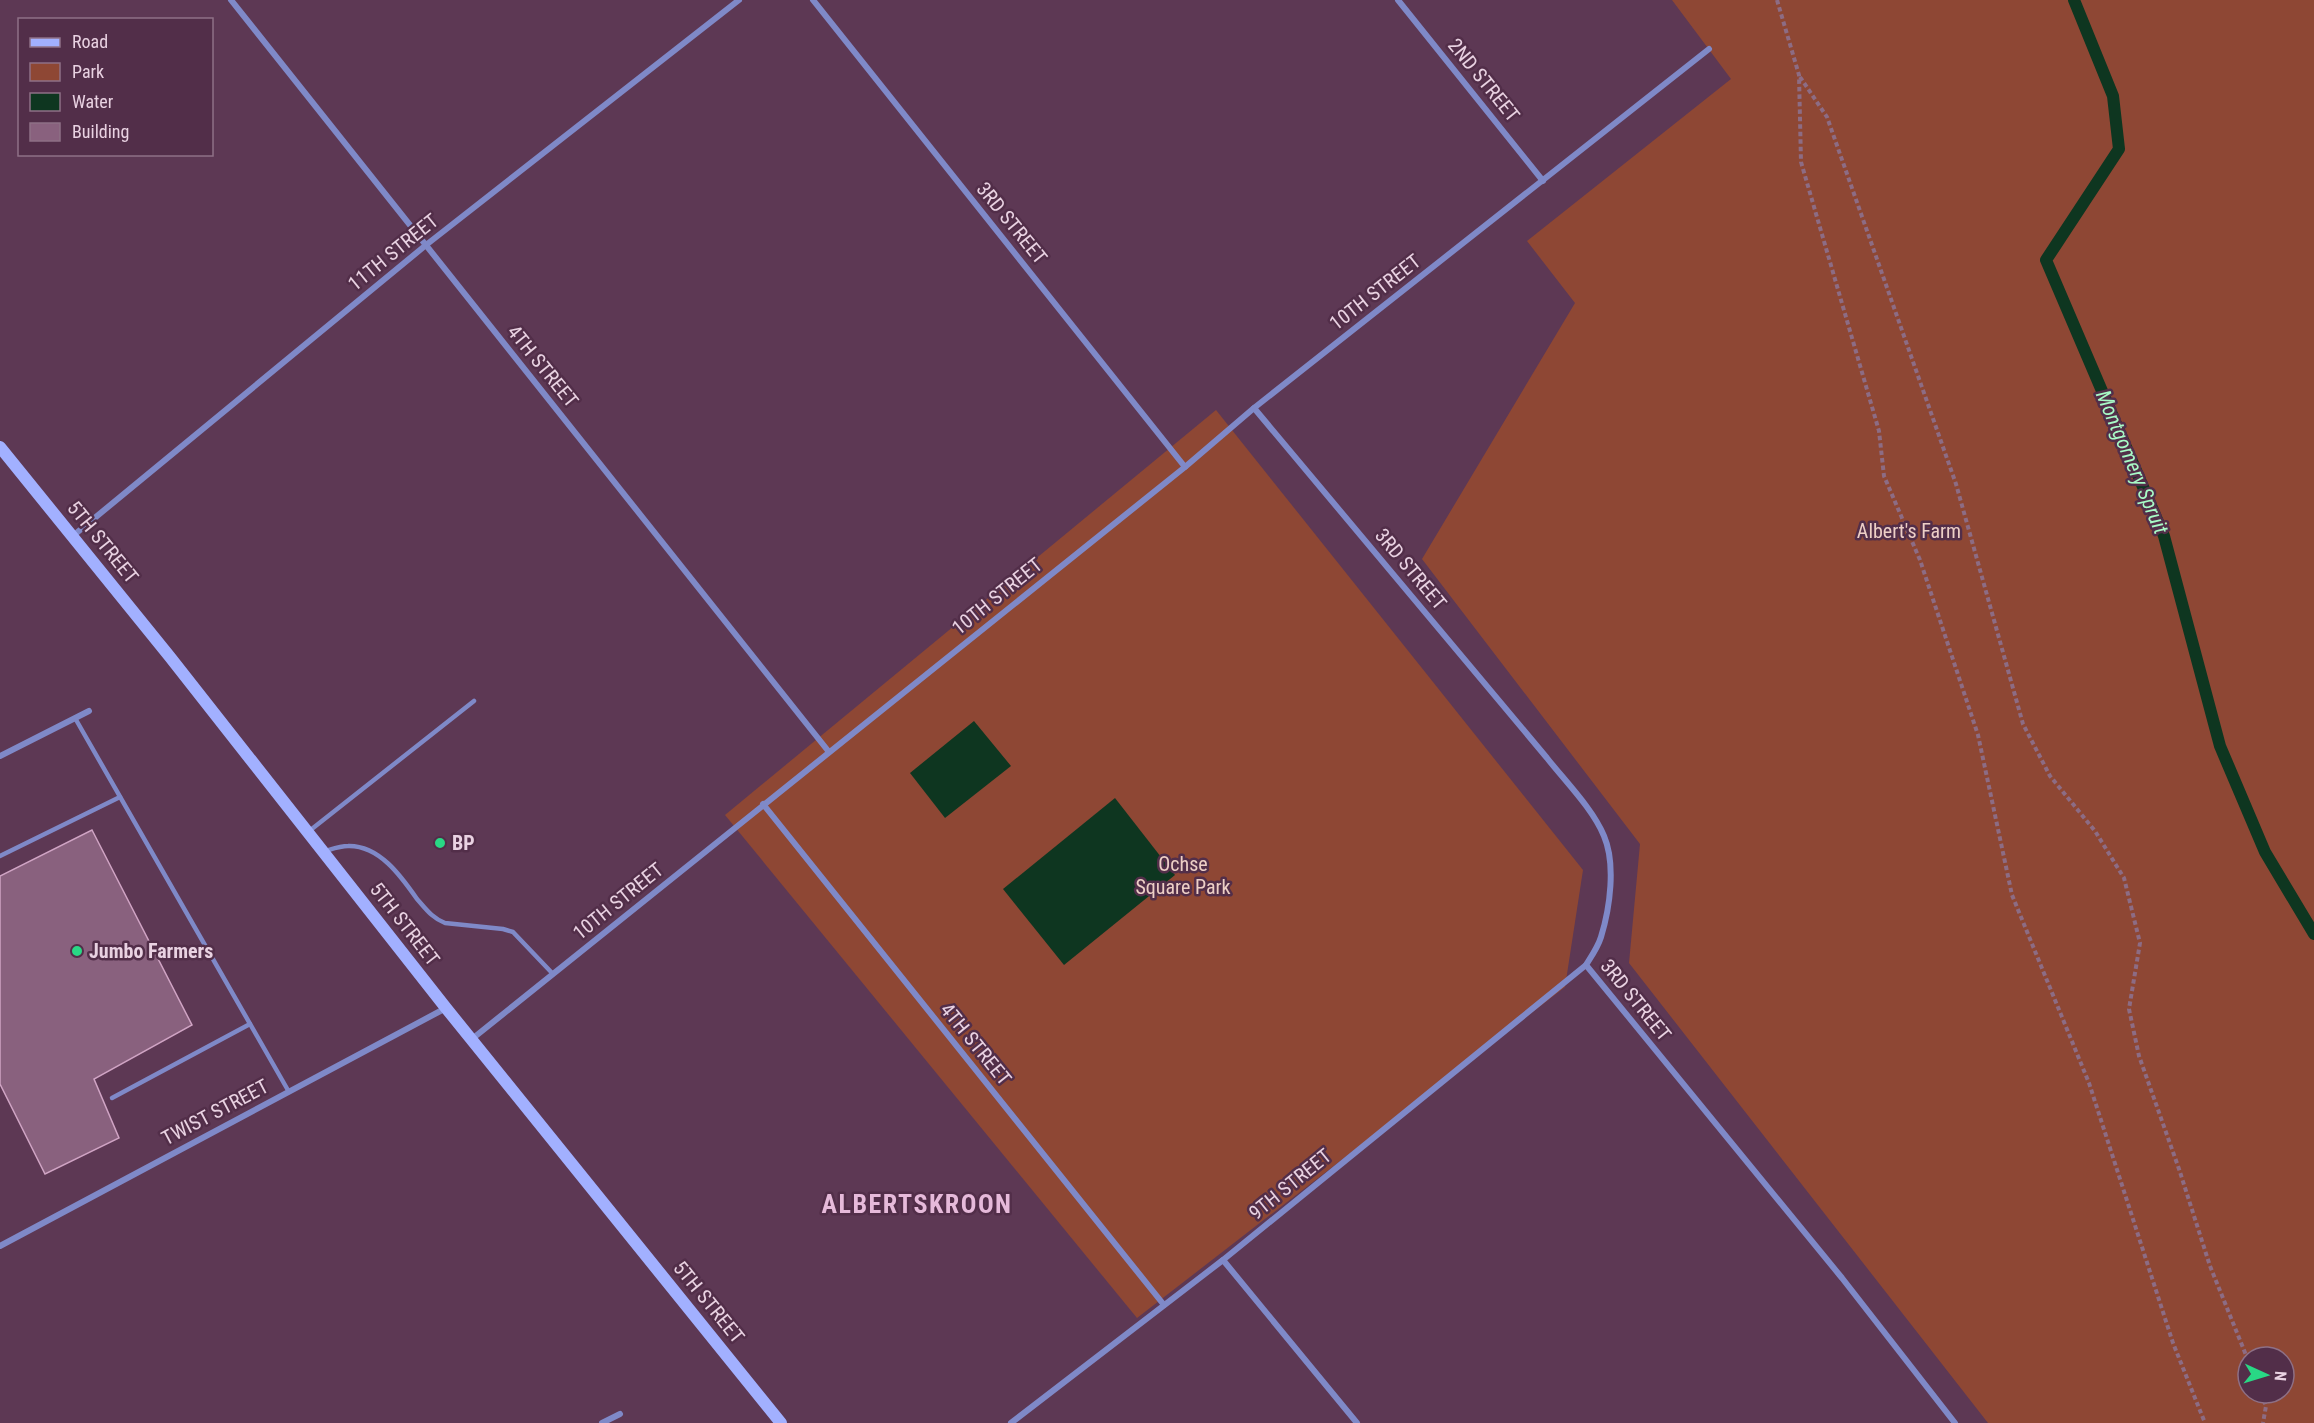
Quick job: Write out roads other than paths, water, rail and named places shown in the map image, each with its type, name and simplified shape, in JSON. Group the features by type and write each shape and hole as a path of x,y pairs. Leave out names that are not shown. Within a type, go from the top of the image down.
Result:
{"main road":[{"name":"5TH STREET","path":"0,447 74,536 446,1008 781,1423"}],"street":[{"name":"4TH STREET","path":"231,0 829,752"},
{"name":"11TH STREET","path":"74,536 426,245 739,0"},
{"name":"3RD STREET","path":"813,0 1185,467"},
{"name":"2ND STREET","path":"1398,0 1543,181"},
{"name":"10TH STREET","path":"472,1039 1185,467 1254,408 1709,48"},
{"name":"3RD STREET","path":"1254,408 1539,748 1593,816 1604,836 1611,870 1610,892 1601,939 1586,965 1842,1278 1955,1423"},
{"path":"0,756 89,711"},
{"name":"4TH STREET","path":"763,804 1164,1305"},
{"name":"9TH STREET","path":"1011,1423 1223,1260 1586,965"},
{"name":"TWIST STREET","path":"0,1246 446,1008"},
{"path":"1223,1260 1357,1423"},
{"path":"602,1423 620,1414"}],"lane":[{"path":"308,832 474,701"},
{"path":"75,718 289,1092"},
{"path":"0,856 120,797"},
{"path":"323,852 346,846 360,847 374,853 398,874 427,912 436,920 513,932 553,974"},
{"path":"112,1098 250,1024"}],"water":[{"path":"974,721 1011,766 945,818 910,773"},
{"path":"1115,798 1175,875 1064,965 1003,889"}],"waterway":[{"name":"Montgomery Spruit","path":"2074,0 2113,96 2119,149 2046,260 2164,536 2220,746 2265,852 2314,934"}],"place":[{"name":"BP","path":"440,843"},
{"name":"Jumbo Farmers","path":"77,951"}],"district":[{"name":"ALBERTSKROON","path":"917,1204"}],"park label":[{"name":"Albert's Farm","path":"1909,531"},
{"name":"Ochse Square Park","path":"1183,876"}]}
